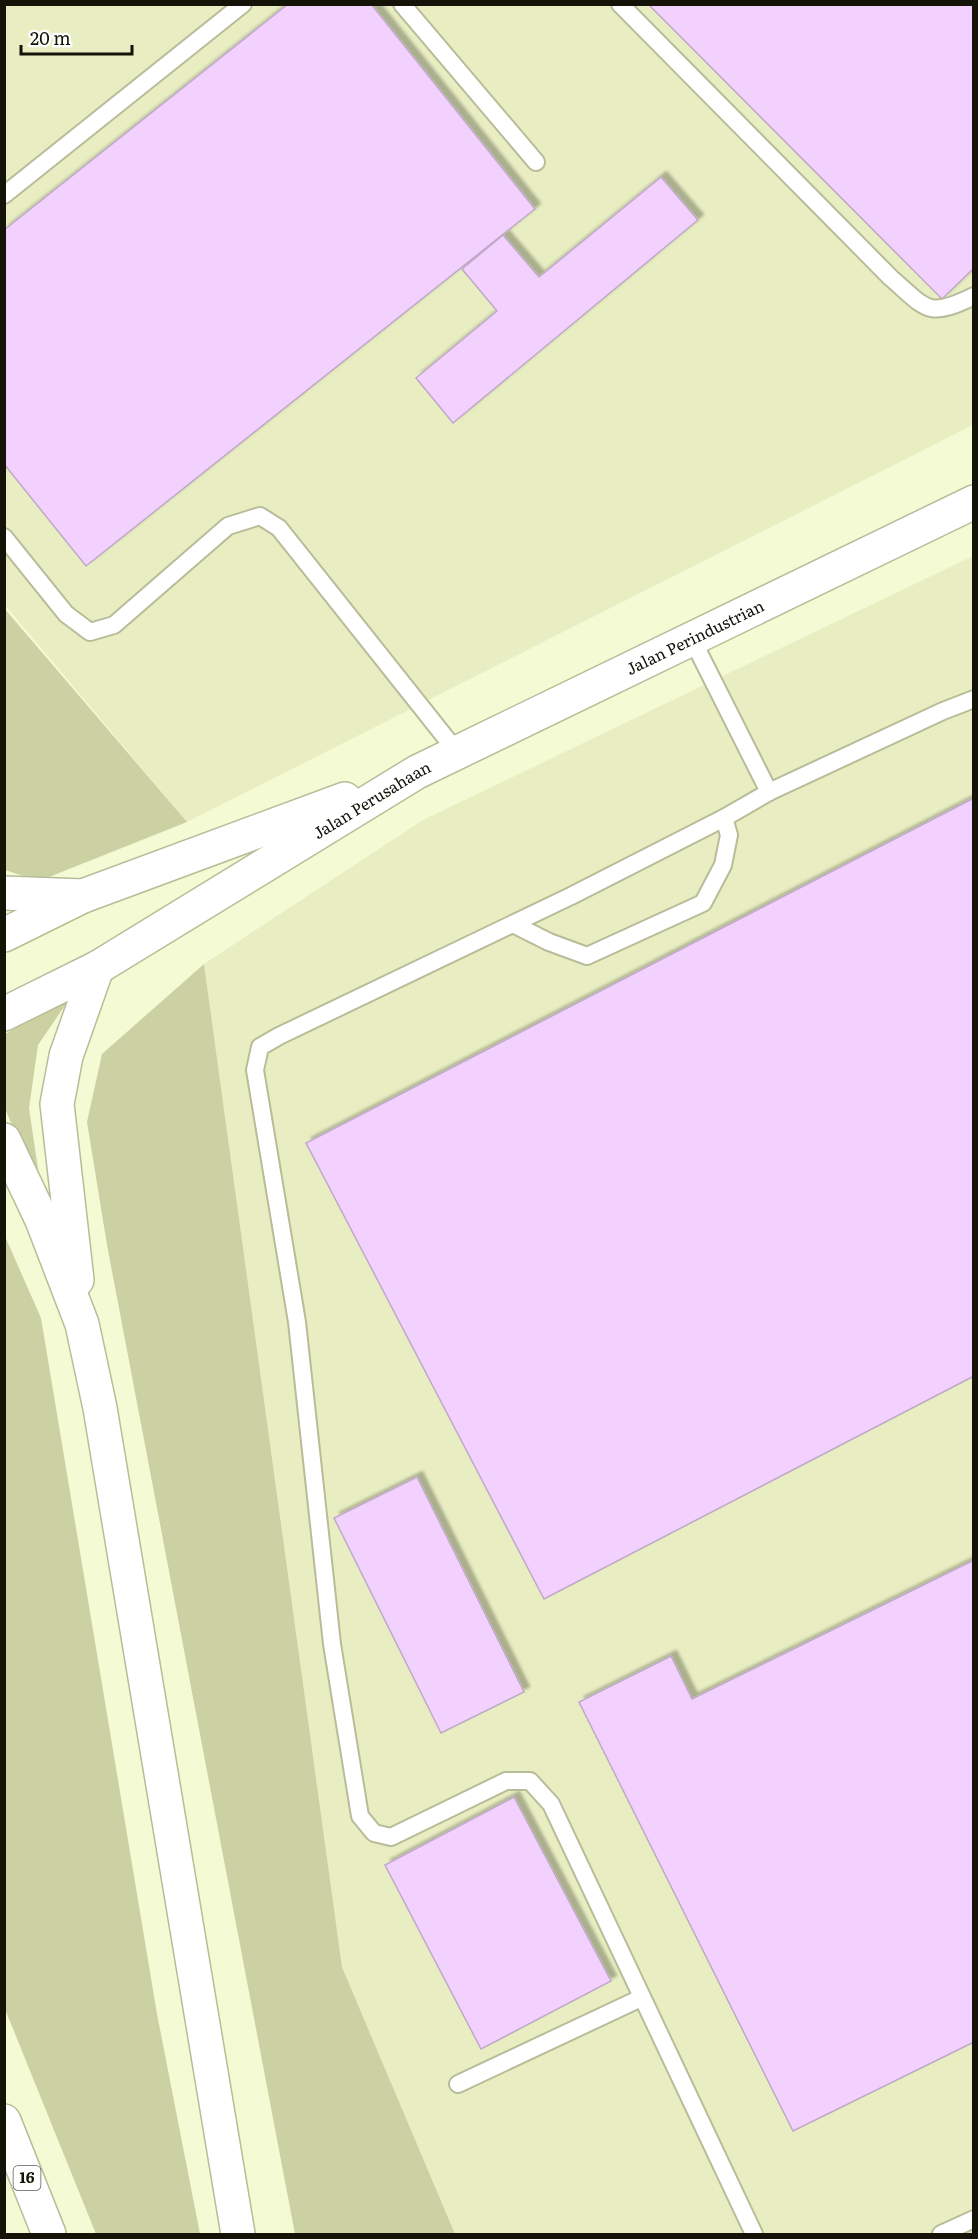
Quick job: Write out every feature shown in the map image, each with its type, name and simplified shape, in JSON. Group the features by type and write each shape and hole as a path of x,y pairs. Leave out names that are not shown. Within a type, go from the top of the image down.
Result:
{"main road":[{"name":"Jalan Perindustrian","path":"417,772 974,502"},
{"name":"Jalan Perusahaan","path":"4,935 83,896 417,772"},
{"name":"Jalan Perusahaan","path":"4,1014 97,968 417,772"},
{"path":"4,893 83,896"},
{"path":"97,968 66,1056 57,1104 82,1324 100,1408 238,2235"},
{"path":"4,1140 42,1220 82,1324"},
{"name":"16","path":"4,2121 49,2235"}],"lane":[{"path":"4,195 243,4"},
{"path":"402,4 536,162"},
{"path":"620,4 891,278 922,306 936,310 974,296"},
{"path":"4,537 66,614 90,632 114,625 228,526 261,516 279,528 457,752"},
{"path":"691,638 769,792"},
{"path":"754,2235 551,1804 530,1781 506,1781 391,1837 374,1833 360,1816 332,1644 297,1322 255,1070 260,1047 513,924 724,818 769,792 943,711 974,699"},
{"path":"513,924 549,942 587,956 703,903 723,865 729,835 724,818"},
{"path":"458,2084 641,1998"},
{"path":"941,2235 974,2219"}],"shaded area":[{"path":"4,5 973,5 973,425 187,822 5,605"},
{"path":"973,556 973,2234 455,2234 342,1967 204,964 423,820"},
{"path":"4,608 187,822 39,881 5,870"},
{"path":"204,964 342,1967 455,2234 295,2234 107,1245 87,1122 102,1054"},
{"path":"68,1001 38,1045 29,1108 43,1203 5,1108 5,1034"},
{"path":"4,1234 41,1318 157,2014 200,2234 96,2234 5,2009"}],"building":[{"path":"288,4 371,4 535,209 86,566 4,464 4,230"},
{"path":"648,4 974,4 974,268 942,299"},
{"path":"661,177 698,220 453,423 416,378 497,311 462,269 503,235 539,277"},
{"path":"974,798 974,1376 544,1599 306,1143"},
{"path":"417,1477 524,1692 441,1733 334,1518"},
{"path":"974,1560 974,2042 793,2131 579,1702 671,1656 692,1699"},
{"path":"514,1797 611,1981 481,2049 385,1865"}]}
